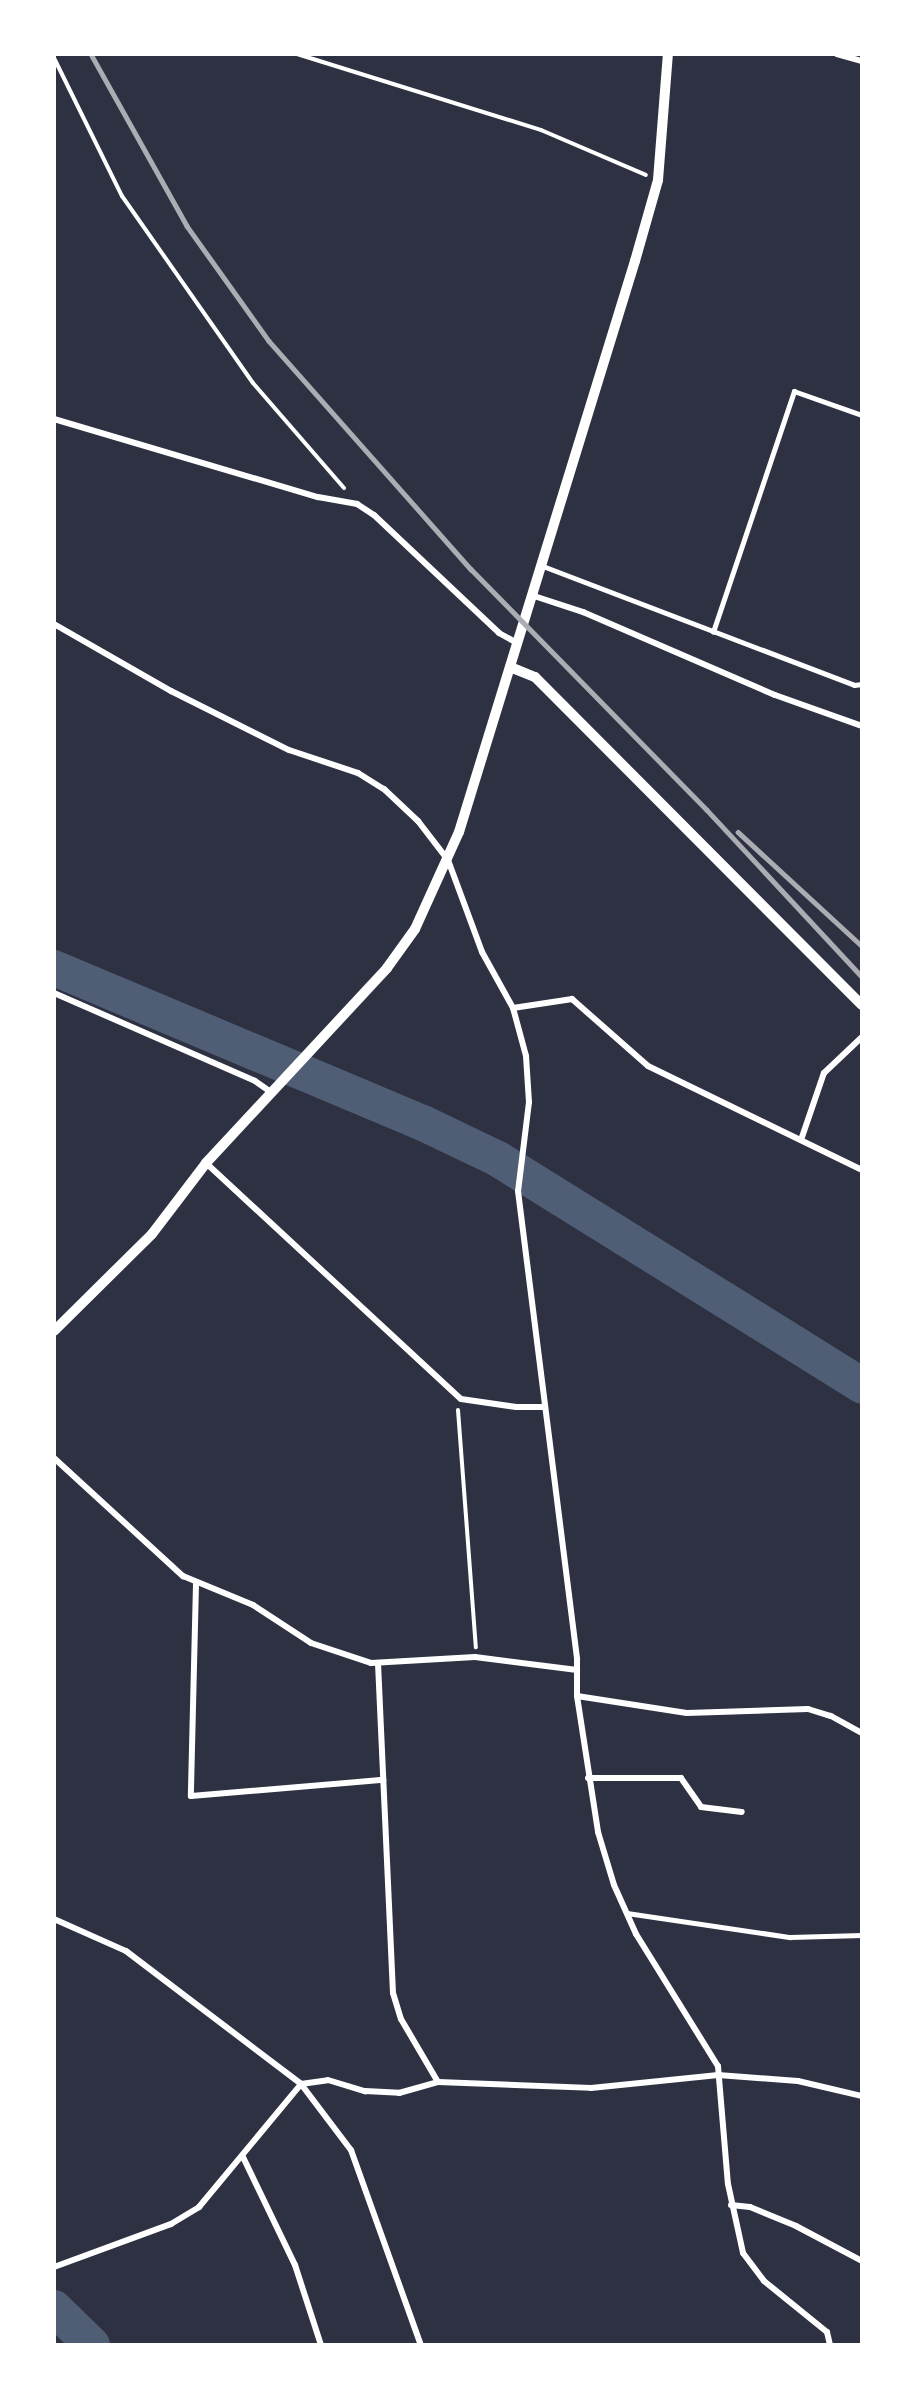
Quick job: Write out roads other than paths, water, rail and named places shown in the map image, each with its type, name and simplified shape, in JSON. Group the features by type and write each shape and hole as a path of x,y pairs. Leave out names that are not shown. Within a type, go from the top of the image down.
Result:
{"street":[{"path":"54,1331 152,1234 206,1163 281,1085 400,951 448,860 510,667 658,180 668,54"},
{"path":"837,54 862,61"},
{"path":"54,419 318,497 357,504 408,546 499,633 517,643"},
{"path":"531,595 583,612 775,694 862,726"},
{"path":"54,624 171,691 289,750 358,773 384,789 418,821 448,860 482,952 513,1008 526,1056 529,1102 518,1191 577,1670 577,1696 588,1778 605,1859 625,1913 718,2066 731,2205 743,2253 754,2271 827,2332 830,2345"},
{"path":"510,667 534,677 862,1005"},
{"path":"54,993 226,1068 272,1093"},
{"path":"513,1008 572,999 648,1066 862,1170"},
{"path":"801,1140 824,1073 862,1036"},
{"path":"206,1163 461,1399 544,1407"},
{"path":"54,1458 196,1584 253,1605 311,1642 378,1664 475,1657 577,1670"},
{"path":"196,1584 192,1796 383,1780"},
{"path":"378,1664 393,1993 401,2019 438,2082"},
{"path":"577,1696 687,1713 808,1709 831,1716 862,1733"},
{"path":"588,1778 681,1778 701,1807 742,1812"},
{"path":"54,1919 126,1951 301,2084 351,2150 421,2345"},
{"path":"54,2267 171,2224 199,2207 243,2157 262,2127 301,2084 328,2080 372,2092 399,2093 438,2082 591,2088 718,2075 798,2081 862,2096"},
{"path":"243,2157 295,2265 321,2345"},
{"path":"731,2205 750,2207 796,2226 862,2261"}],"lane":[{"path":"713,632 794,391 862,415"},
{"path":"540,565 854,685 862,684"},
{"path":"625,1913 790,1937 862,1935"}],"waterway":[{"path":"54,968 423,1123 498,1159 862,1386"},
{"path":"54,2308 92,2345"}],"railway":[{"path":"91,54 187,226 269,341 471,569 707,810 862,977"},
{"path":"738,832 862,946"}]}
